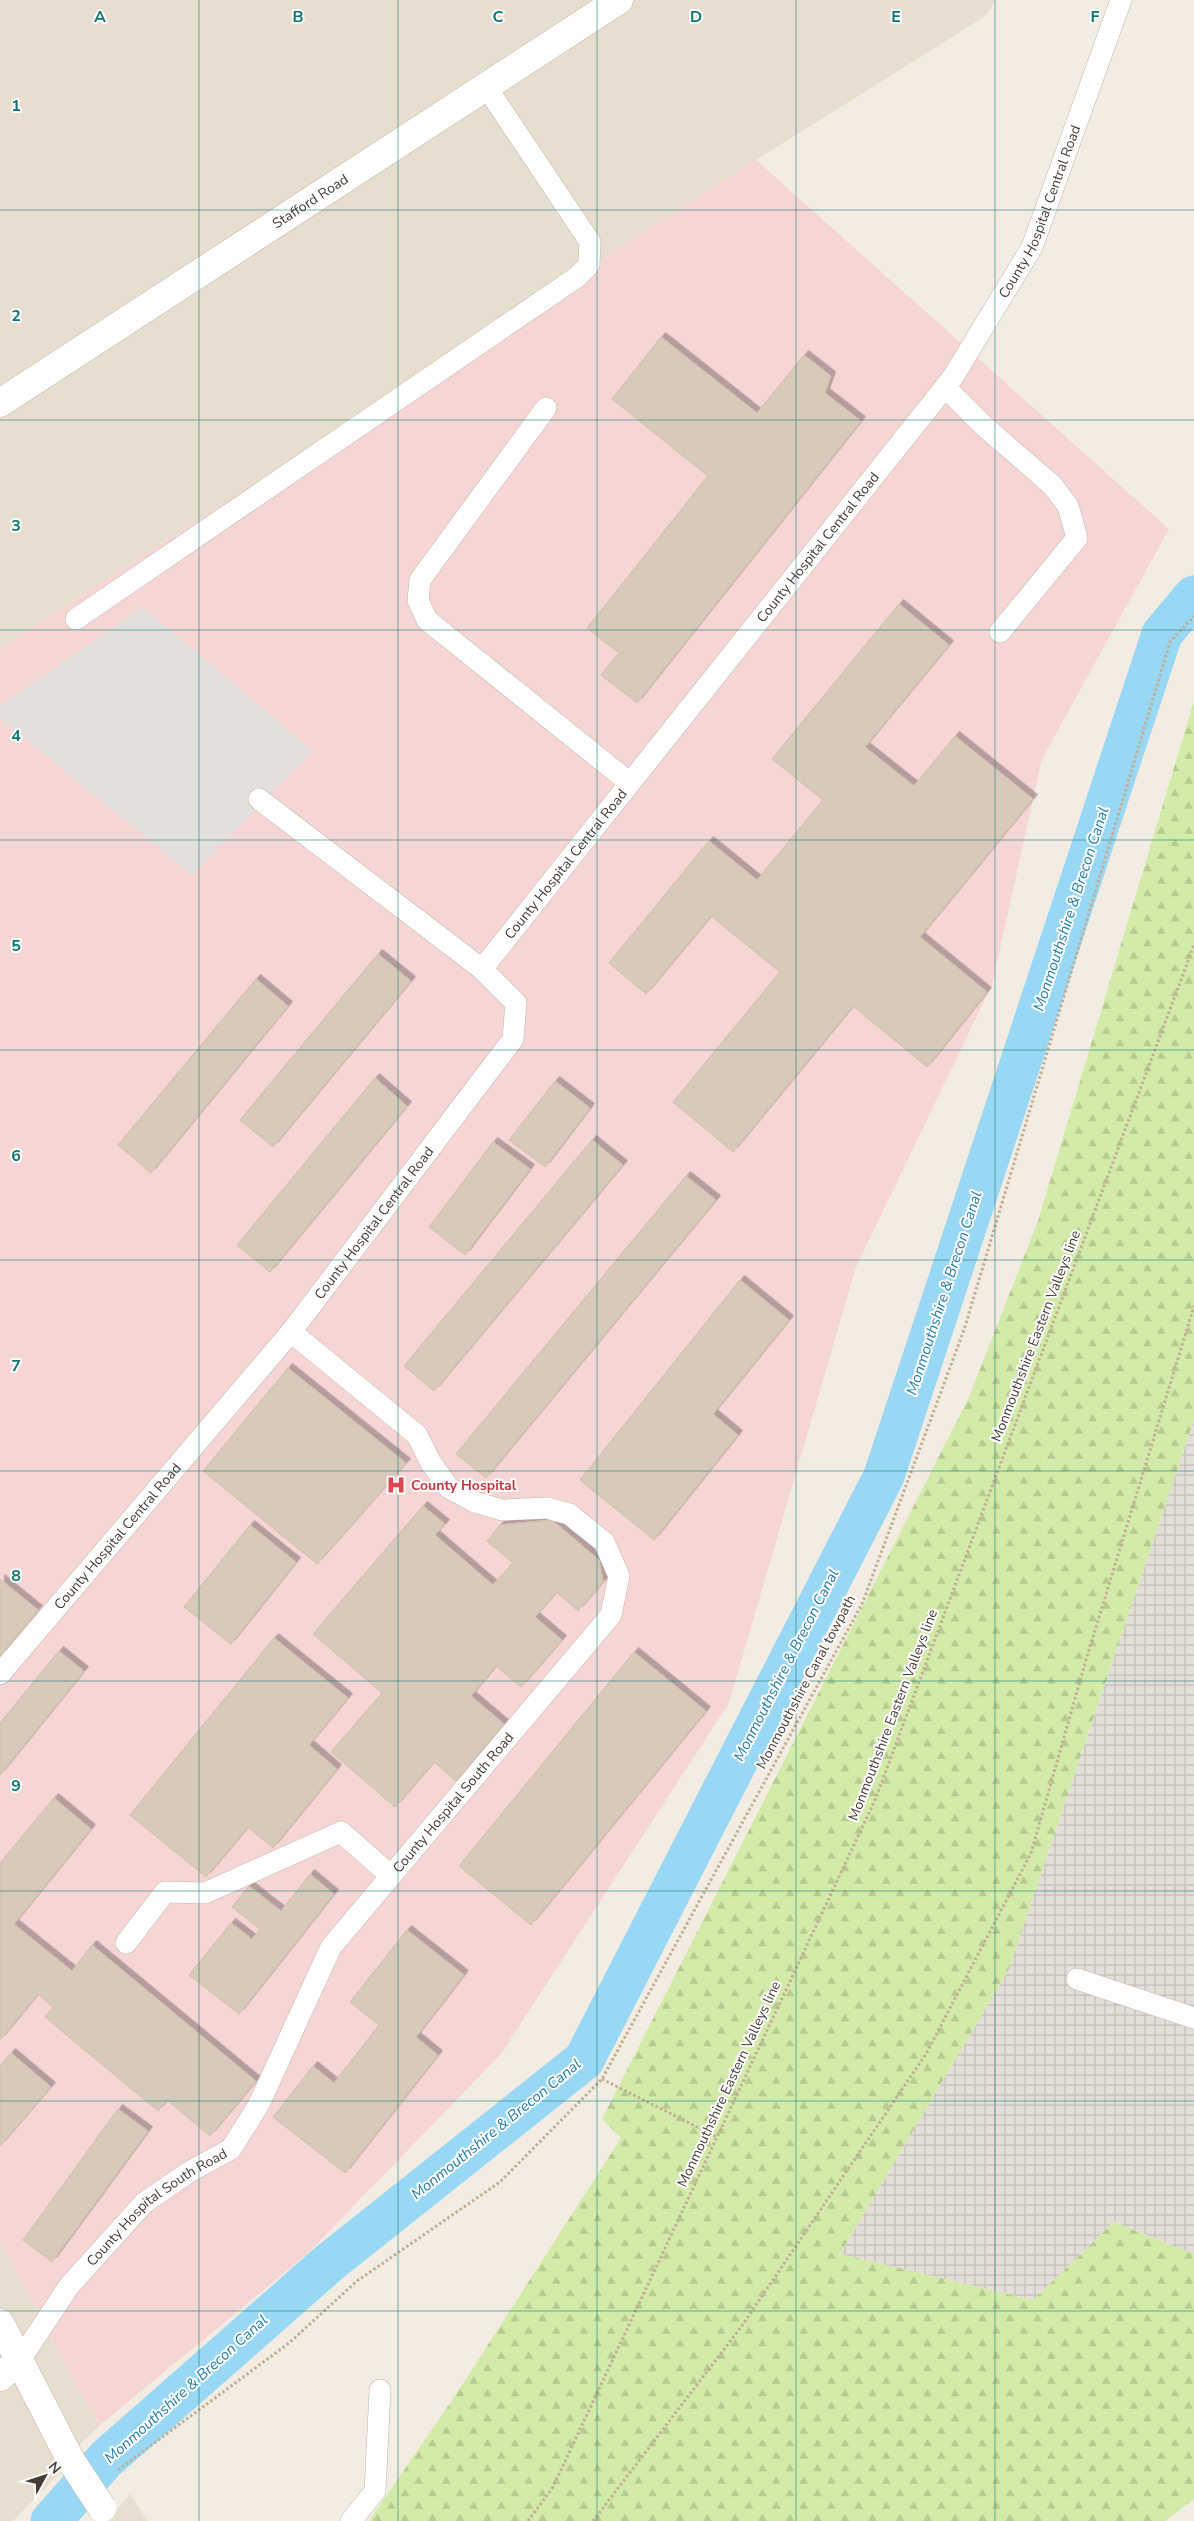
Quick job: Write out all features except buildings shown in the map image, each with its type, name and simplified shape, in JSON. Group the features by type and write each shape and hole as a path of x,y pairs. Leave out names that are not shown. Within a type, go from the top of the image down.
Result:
{"street":[{"name":"Stafford Road","path":"0,403 620,0"},
{"path":"0,2323 10,2368 106,2515"}],"lane":[{"name":"County Hospital Central Road","path":"0,1674 292,1332 513,1039 516,1003 482,969 945,387 1032,247 1121,0"},
{"path":"76,619 578,277 588,266 590,242 487,88"},
{"path":"945,387 984,426 1052,486 1068,506 1077,538 1000,632"},
{"path":"546,408 420,580 418,600 427,620 630,783"},
{"path":"259,799 482,969"},
{"name":"County Hospital South Road","path":"10,2368 69,2286 144,2204 188,2172 231,2149 259,2104 331,1947 611,1615 620,1576 604,1542 569,1514 547,1508 502,1510 474,1502 449,1488 431,1463 417,1435 292,1332"},
{"path":"126,1944 164,1892 205,1893 341,1832 391,1876"},
{"path":"1078,1979 1194,2018"},
{"path":"351,2521 375,2491 380,2390"}],"path":[{"name":"Monmouthshire Canal towpath","path":"110,2475 289,2343 357,2281 500,2182 602,2079 862,1604 964,1330 1170,642 1194,616"},
{"name":"Monmouthshire Eastern Valleys line","path":"528,2521 553,2487 875,1800 1194,945"},
{"path":"593,2521 741,2327 926,2054 1031,1853 1086,1660 1194,1306"},
{"path":"602,2079 717,2138"}],"shaded area":[{"path":"0,0 996,0 984,17 756,160 0,648"},
{"name":"County Hospital","path":"756,160 1169,529 1042,759 992,985 856,1267 729,1703 501,2054 307,2254 99,2426 0,2241 0,648"},
{"path":"143,607 313,751 192,875 0,718 0,706"},
{"path":"1194,1420 1194,2254 1114,2222 1033,2300 840,2254 1009,1969"},
{"path":"0,2241 99,2426 83,2441 56,2477 13,2521 0,2521"},
{"path":"130,2494 148,2521 108,2521"}],"green space":[{"path":"1194,701 1194,1420 1009,1969 840,2254 1033,2300 1114,2222 1194,2254 1194,2499 1165,2521 369,2521 457,2393 621,2138 602,2119 969,1397 1038,1221"}],"waterway":[{"name":"Monmouthshire & Brecon Canal","path":"51,2521 106,2459 330,2262 584,2060 884,1476 1162,634 1194,596"}],"place":[{"name":"County Hospital","path":"396,1485"}]}
